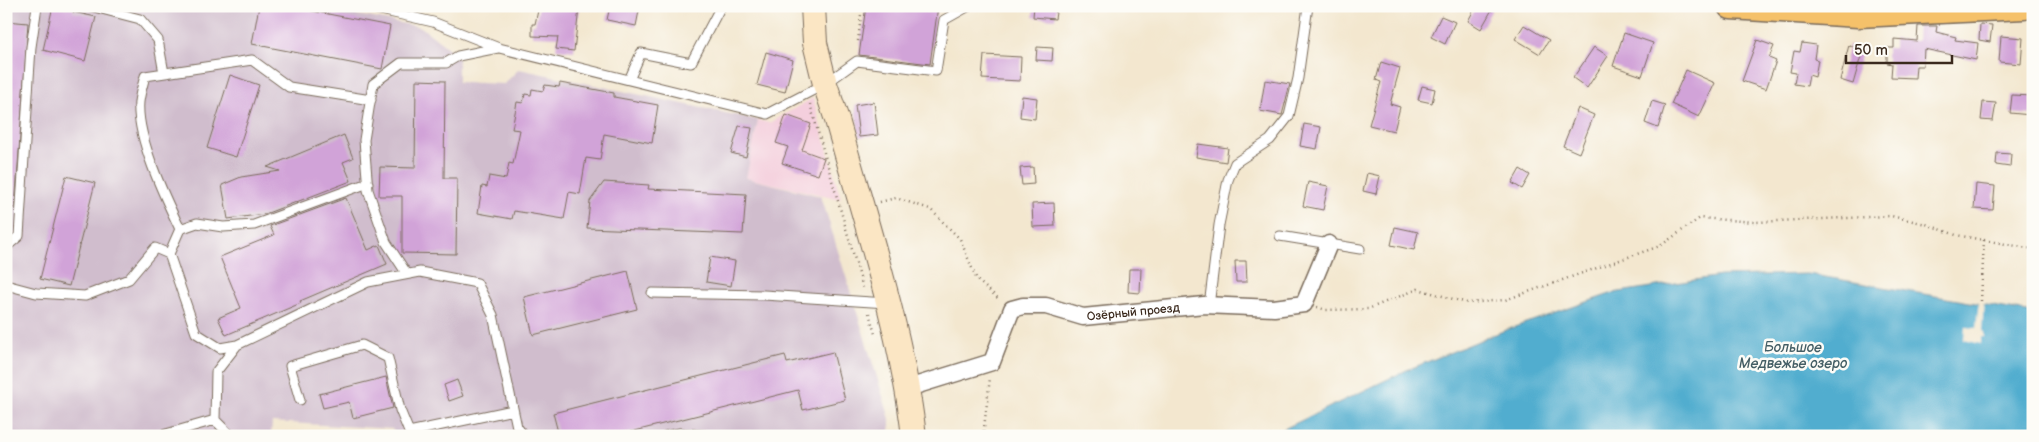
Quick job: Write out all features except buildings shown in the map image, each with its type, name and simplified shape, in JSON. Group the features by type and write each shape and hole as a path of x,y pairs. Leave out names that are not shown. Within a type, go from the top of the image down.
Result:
{"main road":[{"path":"813,6 816,88 830,97 862,207 877,302 908,388 914,436"},
{"path":"1731,6 1858,14 2024,6"}],"street":[{"path":"1304,304 1329,244"},
{"name":"Озёрный проезд","path":"1012,309 1024,306 1046,306 1083,317 1204,305 1274,308 1304,304"},
{"path":"908,388 992,362 1012,309"}],"lane":[{"path":"6,247 19,236 32,47 37,6"},
{"path":"90,6 140,18 158,40 164,73"},
{"path":"363,6 433,22 499,48 767,114 816,88 857,61 936,71 944,20 969,6"},
{"path":"629,80 641,53 691,63 721,6"},
{"path":"1204,305 1210,298 1219,225 1228,180 1235,163 1270,140 1289,116 1298,78 1308,6"},
{"path":"406,274 386,242 368,183 364,140 374,84 402,63 446,63 458,56 499,48"},
{"path":"180,229 163,195 144,141 139,103 145,76 252,60 289,87 371,100"},
{"path":"368,183 254,225 223,227 197,223 180,229 169,254 196,333 220,348 237,345 368,282 406,274 420,272 477,283 493,315 513,410 515,432 524,436"},
{"path":"1280,236 1360,249"},
{"path":"6,285 36,293 85,296 129,279 155,248 169,254"},
{"path":"652,293 764,295 877,302"},
{"path":"231,436 216,420 216,372 237,345"},
{"path":"300,400 290,366 362,345 388,358 400,410 409,432 513,410"},
{"path":"159,436 216,420"},
{"path":"666,436 680,433 714,436"}],"path":[{"path":"858,41 862,6"},
{"path":"816,88 877,302 876,338"},
{"path":"862,207 896,198 930,209 960,239 977,280 1012,309"},
{"path":"1304,304 1326,310 1368,309 1418,289 1466,303 1505,300 1660,246 1700,218 1755,222 1891,216 1926,224 1956,235 2033,249"},
{"path":"1981,301 1984,240"},
{"path":"983,436 992,362"}],"shaded area":[{"path":"6,6 311,6 421,27 458,56 458,82 504,84 519,69 758,120 746,178 821,196 890,419 890,436 398,436 392,429 272,422 271,436 6,436"},
{"path":"813,98 841,199 746,178 758,120 769,123"}],"water":[{"name":"Большое Медвежье озеро","path":"1808,274 2033,313 2033,436 1269,436 1407,370 1503,331 1613,293 1720,276"}],"pier":[{"path":"1979,301 1984,301 1982,331 1984,332 1984,337 1981,337 1981,344 1964,340 1965,327 1976,328"}]}
